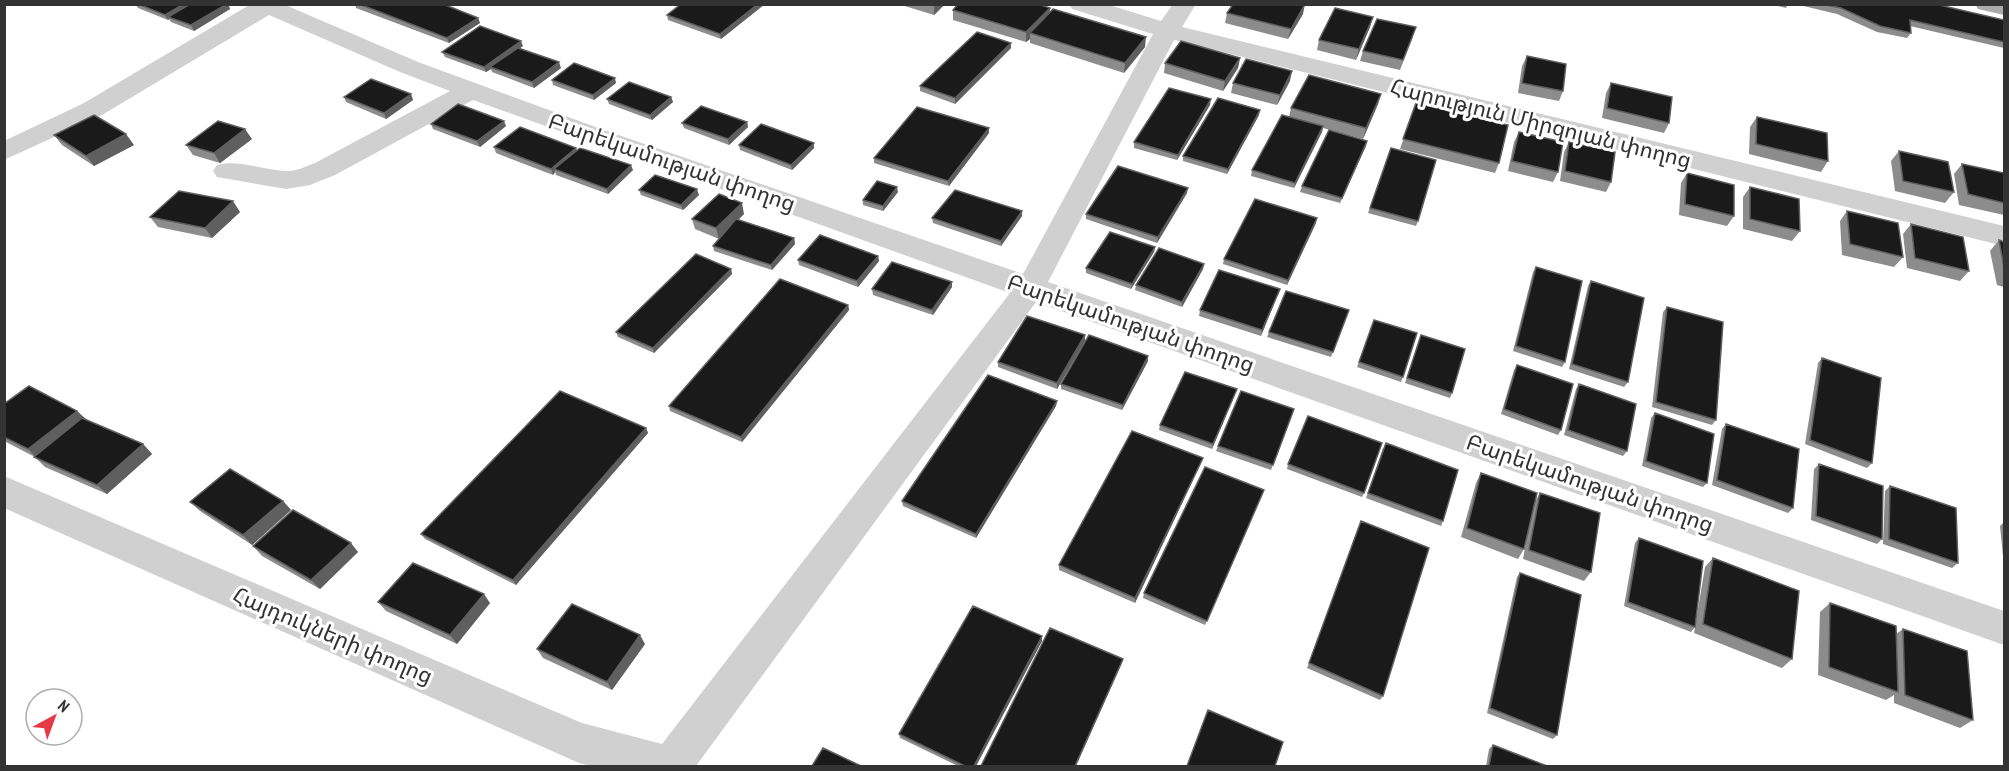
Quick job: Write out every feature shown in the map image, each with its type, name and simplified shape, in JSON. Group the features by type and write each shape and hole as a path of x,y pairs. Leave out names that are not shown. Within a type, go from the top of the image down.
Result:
{"main road":[{"path":"1986,4 2004,8"}],"street":[{"name":"Հարություն Միրզոյան փողոց","path":"1080,4 1167,31 2004,236"},
{"path":"671,766 1030,288 1167,31 1185,4"},
{"path":"4,152 93,109 267,5"},
{"name":"Բարեկամության փողոց","path":"267,5 409,67 592,135 2004,628"},
{"path":"227,171 286,180 300,179 325,169 471,90"},
{"name":"Հայդուկների փողոց","path":"4,490 91,531 342,638 579,743 666,766"}],"building":[{"path":"138,4 184,4 165,15"},
{"path":"190,4 227,4 191,25 168,17"},
{"path":"359,4 443,4 478,18 447,38"},
{"path":"681,4 758,4 720,34 667,15"},
{"path":"958,4 1038,4 1050,8 1026,32 953,10"},
{"path":"1233,4 1305,4 1291,29 1227,13"},
{"path":"1821,4 1935,4 2004,20 2004,42 1910,20 1911,33 1880,26 1841,8"},
{"path":"1335,8 1373,17 1359,49 1319,40"},
{"path":"1053,9 1146,37 1125,63 1030,33"},
{"path":"1377,19 1416,27 1403,60 1363,51"},
{"path":"480,26 521,41 484,67 442,52"},
{"path":"977,32 1011,43 955,98 920,86"},
{"path":"1181,41 1240,58 1225,81 1165,63"},
{"path":"518,48 559,62 532,82 490,67"},
{"path":"1527,56 1566,64 1563,91 1522,83"},
{"path":"1246,59 1292,71 1280,95 1233,83"},
{"path":"574,63 615,78 593,95 552,80"},
{"path":"1309,75 1381,94 1366,128 1291,108"},
{"path":"371,79 411,94 384,113 344,97"},
{"path":"629,82 671,97 650,115 607,99"},
{"path":"1611,83 1672,97 1669,123 1607,108"},
{"path":"1169,88 1211,99 1178,155 1134,142"},
{"path":"1218,98 1260,110 1228,169 1183,156"},
{"path":"1416,103 1508,125 1499,163 1403,139"},
{"path":"458,104 504,121 477,141 431,124"},
{"path":"701,106 747,122 728,139 682,123"},
{"path":"917,107 989,128 948,181 874,158"},
{"path":"94,115 126,134 86,156 54,135"},
{"path":"1282,115 1323,126 1295,183 1252,170"},
{"path":"1757,117 1827,133 1828,161 1756,144"},
{"path":"218,121 245,129 214,153 186,145"},
{"path":"761,124 814,143 791,165 739,145"},
{"path":"520,127 576,148 551,169 494,147"},
{"path":"1329,130 1367,141 1342,198 1302,186"},
{"path":"1519,132 1563,142 1558,172 1512,161"},
{"path":"1569,142 1615,152 1611,182 1565,171"},
{"path":"580,148 631,165 607,189 554,169"},
{"path":"1391,148 1436,160 1418,221 1370,208"},
{"path":"1899,151 1948,162 1954,192 1903,181"},
{"path":"1962,164 2004,173 2004,203 1968,194"},
{"path":"1118,166 1188,188 1158,237 1086,214"},
{"path":"1687,173 1734,185 1734,216 1685,204"},
{"path":"655,175 697,189 681,205 639,190"},
{"path":"877,181 897,187 883,206 863,200"},
{"path":"1750,187 1799,199 1800,231 1750,219"},
{"path":"955,190 1022,211 1001,241 932,218"},
{"path":"179,191 233,201 205,228 150,217"},
{"path":"719,194 742,203 716,228 692,219"},
{"path":"1255,199 1317,218 1288,280 1224,259"},
{"path":"1847,211 1898,223 1903,257 1850,244"},
{"path":"736,219 794,238 771,265 713,246"},
{"path":"1911,224 1963,237 1969,271 1915,258"},
{"path":"1110,232 1155,247 1132,284 1086,268"},
{"path":"820,235 878,256 857,281 798,260"},
{"path":"1999,240 2004,242 2004,267"},
{"path":"1159,248 1204,264 1182,302 1136,285"},
{"path":"696,254 731,269 653,348 616,332"},
{"path":"892,262 952,282 932,310 872,289"},
{"path":"1536,267 1582,281 1565,362 1516,346"},
{"path":"1219,270 1280,289 1262,330 1200,310"},
{"path":"780,279 848,305 741,437 669,406"},
{"path":"1591,281 1644,298 1628,382 1572,364"},
{"path":"1286,291 1349,310 1333,352 1269,332"},
{"path":"1667,307 1723,322 1716,420 1656,402"},
{"path":"1027,316 1085,335 1057,383 998,362"},
{"path":"1374,320 1417,333 1403,377 1359,362"},
{"path":"1089,335 1148,356 1123,405 1061,384"},
{"path":"1421,335 1465,349 1452,393 1407,378"},
{"path":"1822,358 1881,378 1872,463 1810,440"},
{"path":"1517,365 1573,384 1561,430 1504,409"},
{"path":"1185,372 1237,389 1213,444 1160,425"},
{"path":"988,375 1057,401 976,534 902,501"},
{"path":"1579,384 1636,404 1627,451 1568,430"},
{"path":"29,386 77,411 28,449 4,437 4,404"},
{"path":"560,391 646,428 513,580 421,534"},
{"path":"1241,391 1294,409 1273,465 1218,446"},
{"path":"1655,413 1714,434 1707,483 1646,461"},
{"path":"1308,416 1382,443 1364,493 1288,464"},
{"path":"82,418 143,444 97,485 34,457"},
{"path":"1726,424 1799,449 1793,508 1717,480"},
{"path":"1132,431 1203,458 1135,598 1059,565"},
{"path":"1386,443 1458,470 1443,521 1368,493"},
{"path":"1819,464 1883,486 1882,539 1816,516"},
{"path":"1205,467 1264,490 1207,621 1144,593"},
{"path":"230,469 283,501 243,535 190,502"},
{"path":"1481,473 1537,493 1524,549 1467,528"},
{"path":"1890,486 1956,508 1958,563 1889,539"},
{"path":"1540,493 1600,513 1591,572 1529,550"},
{"path":"293,510 351,543 311,580 253,546"},
{"path":"1361,521 1429,548 1383,696 1309,663"},
{"path":"1639,538 1703,561 1695,627 1628,602"},
{"path":"1713,558 1799,591 1792,659 1703,624"},
{"path":"413,563 484,594 450,635 378,602"},
{"path":"1520,573 1581,595 1557,735 1490,708"},
{"path":"1830,603 1896,626 1898,692 1829,667"},
{"path":"572,604 640,635 607,682 537,649"},
{"path":"973,606 1042,636 974,766 965,766 899,734"},
{"path":"1050,628 1123,659 1075,766 981,766"},
{"path":"1903,629 1967,651 1973,720 1905,695"},
{"path":"1208,710 1283,742 1275,766 1187,766"},
{"path":"1493,745 1547,766 1489,766"},
{"path":"823,748 861,766 812,766"}]}
